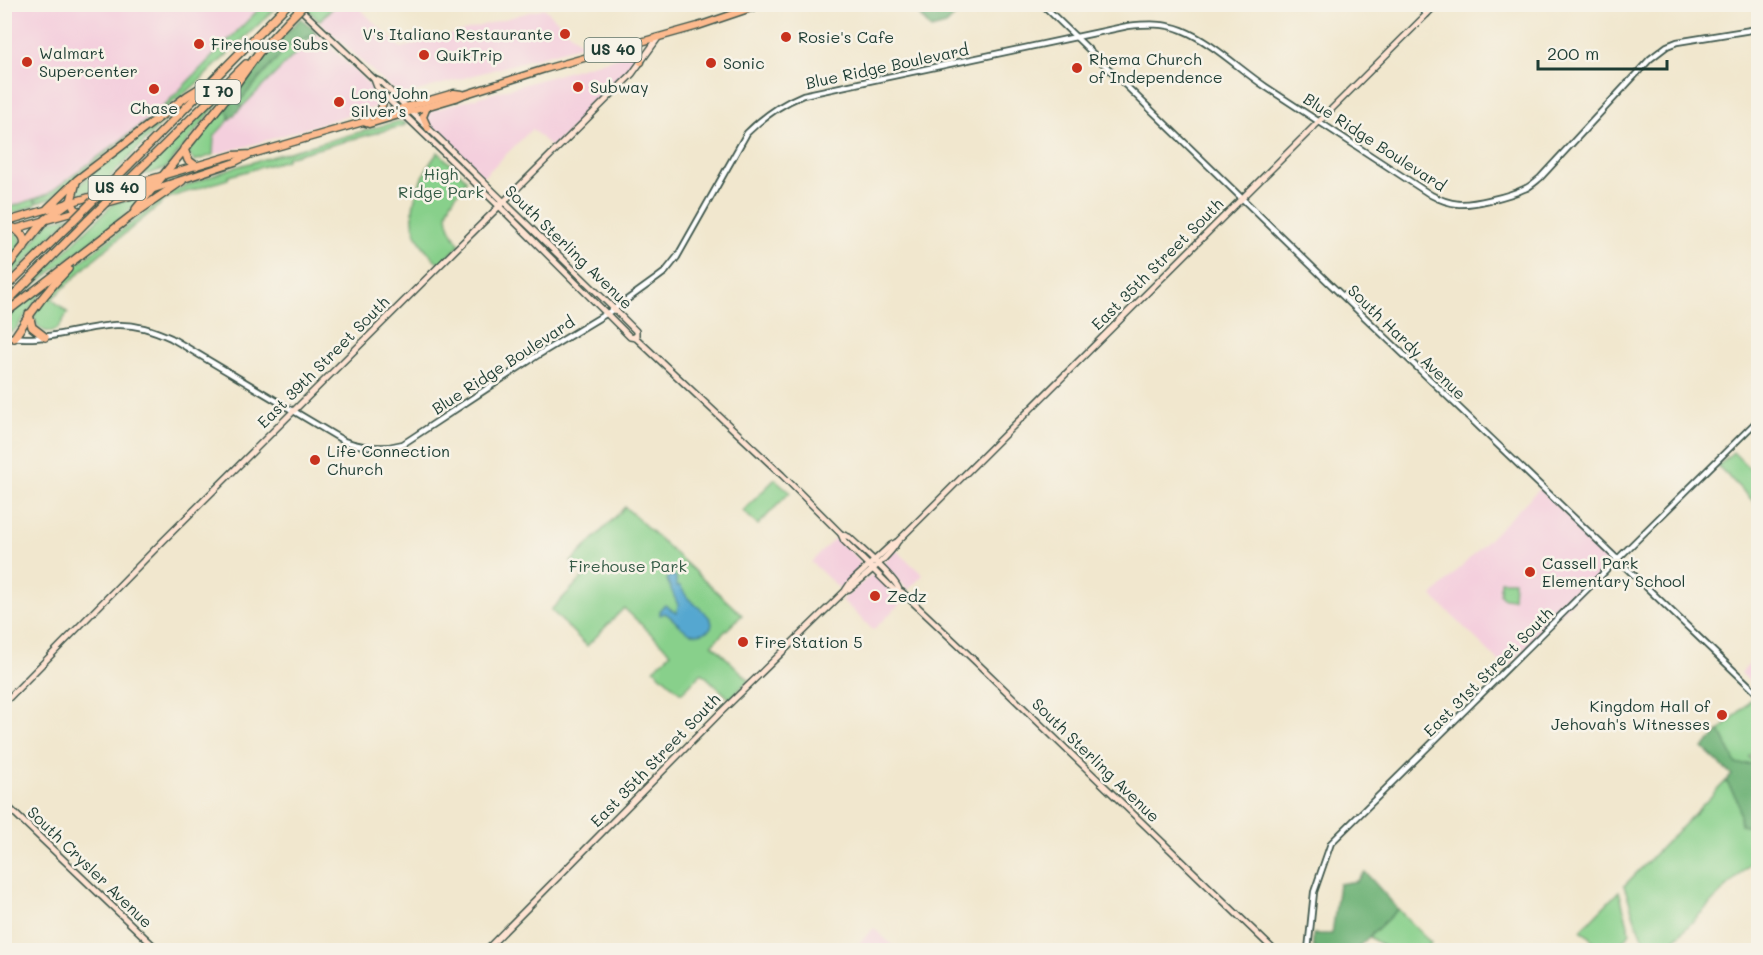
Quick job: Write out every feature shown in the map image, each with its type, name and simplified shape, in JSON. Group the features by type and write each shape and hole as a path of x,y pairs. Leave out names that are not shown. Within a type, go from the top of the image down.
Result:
{"highway":[{"name":"I 70","path":"4,289 288,4"},
{"name":"I 70","path":"4,305 304,4"},
{"path":"131,216 226,98 262,48"},
{"path":"48,208 77,180 187,96 210,82"},
{"path":"184,149 188,160 196,166"},
{"path":"136,194 164,175"},
{"path":"4,271 46,219 71,201 77,180"},
{"path":"4,314 131,216 182,181"},
{"path":"128,185 136,194 139,201 138,207"},
{"path":"71,201 76,211"},
{"path":"14,228 24,237 24,248"},
{"path":"14,338 49,289 78,258"},
{"path":"29,314 32,327 45,337"}],"main road":[{"name":"South Sterling Avenue","path":"295,4 368,74 381,82 405,110 614,309 636,331 636,338"},
{"name":"US 40","path":"363,123 368,118 377,115 427,107 456,99 545,69 657,38 763,4"},
{"name":"East 35th Street South","path":"486,951 719,714 891,545 897,542 1437,4"},
{"name":"East 39th Street South","path":"4,703 632,74 657,38"},
{"path":"629,46 640,54 641,62"},
{"name":"South Sterling Avenue","path":"374,79 382,92 428,128 630,337 636,338 778,471 841,534 849,537 873,565 898,586 899,591 975,661 1274,951"},
{"path":"377,115 383,108 382,92"},
{"name":"US 40","path":"4,232 182,181 252,154 363,123 369,124 454,93 463,95"},
{"path":"427,107 423,117 428,128"},
{"name":"US 40","path":"4,222 232,155 252,154"},
{"name":"South Crysler Avenue","path":"4,803 158,951"}],"street":[{"name":"South Hardy Avenue","path":"1042,4 1758,694"},
{"path":"1416,4 1427,14"},
{"name":"Blue Ridge Boulevard","path":"4,336 32,339 117,325 142,327 171,338 344,441 358,446 381,448 403,444 536,356 614,309 657,278 672,265 747,133 777,108 804,95 1128,26 1147,24 1166,26 1196,37 1265,86 1431,195 1450,203 1461,204 1523,190 1540,178 1650,59 1667,46 1677,42 1758,27"},
{"name":"East 31st Street South","path":"1308,951 1315,886 1331,843 1758,420"}],"shaded area":[{"path":"4,5 263,5 156,114 48,194 5,209"},
{"path":"336,5 356,5 401,48 544,8 583,45 399,96 319,21"},
{"path":"316,33 378,93 381,102 379,106 213,155 214,136"},
{"path":"633,53 637,55 637,61 628,72 552,148 532,129 483,177 430,125 425,116 427,112"},
{"name":"Cassell Park Elementary School","path":"1540,488 1608,557 1612,557 1612,562 1506,668 1432,596"},
{"path":"836,537 862,563 863,567 841,590 811,562"},
{"path":"895,549 923,575 908,590 884,565"},
{"path":"871,575 875,575 902,602 873,630 842,600"},
{"path":"1758,655 1758,690 1741,673"},
{"path":"874,928 897,950 852,950"}],"green space":[{"path":"263,5 279,5 194,86 80,174 60,193 58,191 52,198 36,203 35,199 48,194 156,114"},
{"path":"314,5 336,5 319,21 308,10"},
{"path":"911,5 966,5 946,25 931,29"},
{"path":"301,18 315,31 308,37 290,44 238,103 242,107 229,120 229,114 222,108 267,52"},
{"path":"315,31 316,33 242,107 238,103 291,43 307,38"},
{"path":"235,82 166,168 142,174"},
{"path":"222,108 229,114 229,120 214,136 213,155 194,161 188,152 190,147"},
{"path":"169,116 100,188 74,195 93,172"},
{"path":"399,121 406,123 287,157 287,160 229,176 228,179 168,198 94,259 52,299 68,313 58,328 48,332 38,325 34,313 59,280 173,191 232,168"},
{"name":"High Ridge Park","path":"438,152 467,180 450,204 447,218 460,245 440,265 419,240 413,221 418,189"},
{"path":"218,164 159,185 165,177"},
{"path":"34,199 36,205 5,216 5,209"},
{"path":"134,199 135,204 125,215 20,296 114,203"},
{"path":"71,216 5,282 5,277 46,225 51,221"},
{"path":"14,232 19,235 22,243 5,267 5,235"},
{"path":"66,268 38,298 16,329 12,332 5,330 5,317"},
{"path":"1733,452 1758,477 1758,506 1718,466"},
{"path":"775,479 790,492 758,525 743,511"},
{"name":"Firehouse Park","path":"625,507 742,615 712,644 749,680 730,699 702,673 681,693 654,669 671,653 624,608 587,646 551,610 585,575 571,562"},
{"path":"1500,581 1514,581 1513,599 1504,598 1500,594"},
{"path":"1753,698 1758,703 1758,748 1749,757 1756,764 1736,764 1720,731"},
{"path":"1720,731 1736,764 1756,764 1758,766 1758,832 1757,829 1741,825 1738,801 1726,781 1732,775 1703,748"},
{"path":"1726,781 1738,801 1741,824 1757,829 1758,856 1664,950 1652,950 1638,927 1624,886"},
{"path":"1365,872 1398,909 1355,950 1318,950 1313,947 1313,934 1332,934 1339,884 1357,881"},
{"path":"1619,891 1630,933 1615,950 1603,950 1581,930"},
{"path":"1398,909 1431,943 1425,950 1389,950 1369,937"}],"water":[{"path":"673,575 676,577 676,586 680,586 688,598 710,619 711,628 705,632 691,633 665,613 660,615 660,609 665,605 677,613 678,605 667,580"}],"place":[{"name":"V's Italiano Restaurante","path":"565,34"},
{"name":"Rosie's Cafe","path":"786,37"},
{"name":"Firehouse Subs","path":"199,44"},
{"name":"QuikTrip","path":"424,55"},
{"name":"Walmart Supercenter","path":"27,62"},
{"name":"Sonic","path":"711,63"},
{"name":"Rhema Church of Independence","path":"1077,68"},
{"name":"Subway","path":"578,87"},
{"name":"Chase","path":"154,89"},
{"name":"Long John Silver's","path":"339,102"},
{"name":"Life Connection Church","path":"315,460"},
{"name":"Cassell Park Elementary School","path":"1530,572"},
{"name":"Zedz","path":"875,596"},
{"name":"Fire Station 5","path":"743,642"},
{"name":"Kingdom Hall of Jehovah's Witnesses","path":"1722,715"}]}
